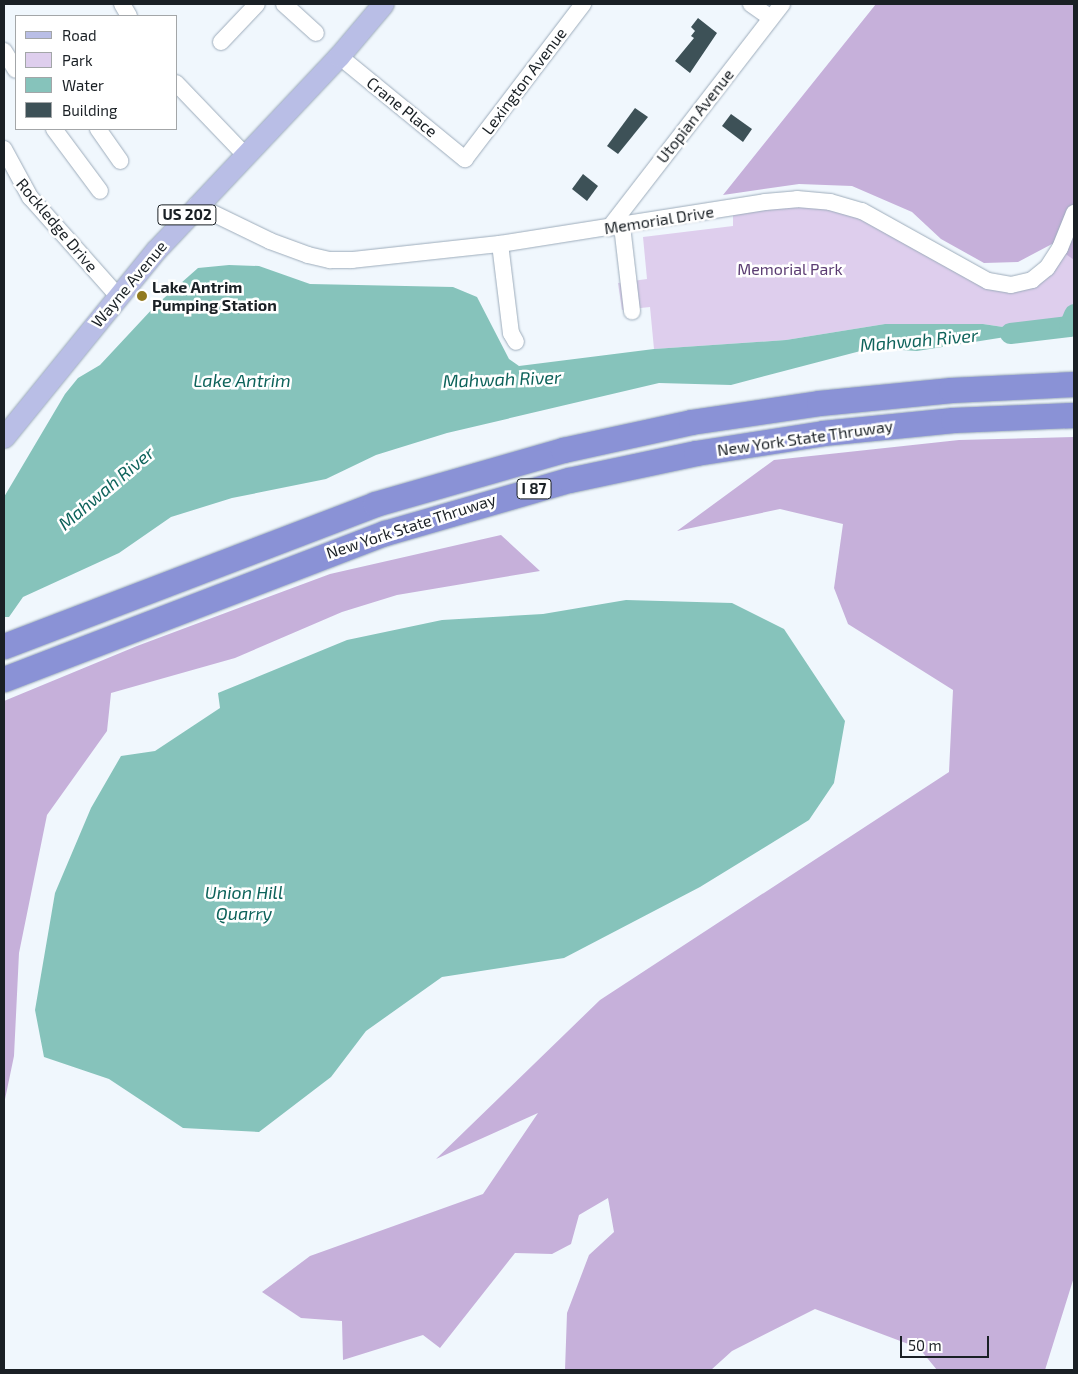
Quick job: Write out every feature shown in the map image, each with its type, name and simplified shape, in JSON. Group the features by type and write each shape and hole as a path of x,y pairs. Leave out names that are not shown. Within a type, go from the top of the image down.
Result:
{"highway":[{"name":"New York State Thruway","path":"14,642 366,507 563,450 692,422 819,403 951,390 1074,384"},
{"name":"New York State Thruway","path":"12,675 367,539 447,513 569,480 696,453 823,433 953,420 1074,415"}],"main road":[{"name":"Wayne Avenue","path":"4,437 118,296 196,205 339,56 383,4"}],"street":[{"path":"122,4 128,15"},
{"path":"221,42 257,4"},
{"path":"284,4 316,33"},
{"name":"Lexington Avenue","path":"465,159 583,4"},
{"path":"751,4 771,18"},
{"name":"Utopian Avenue","path":"616,227 782,4"},
{"path":"4,51 15,68"},
{"name":"Crane Place","path":"339,56 465,159"},
{"path":"178,85 244,154"},
{"path":"55,130 100,191"},
{"path":"99,130 120,161"},
{"name":"Rockledge Drive","path":"4,149 30,197 118,296"},
{"name":"Memorial Drive","path":"196,205 270,241 330,260 500,244 765,202 830,202 869,214 988,281 1011,285 1032,280 1047,268 1060,248 1074,213"},
{"path":"616,227 632,311"},
{"path":"500,244 511,332 516,342"}],"green space":[{"name":"Memorial Park","path":"830,202 988,281 1032,280 1060,248 1074,260 1074,314 1069,326 1037,332 983,324 885,324 786,340 654,349 650,307 622,310 618,283 647,279 643,237 733,226 733,207"}],"shaded area":[{"path":"876,4 1074,4 1074,260 1052,244 1018,262 984,263 941,239 912,212 852,186 799,184 723,195"},
{"path":"1074,437 1074,1277 1045,1370 937,1370 919,1348 815,1309 732,1351 711,1370 565,1370 567,1313 589,1255 614,1232 608,1198 579,1215 571,1244 552,1254 515,1253 440,1348 423,1335 343,1360 342,1321 301,1318 262,1292 310,1256 483,1194 538,1113 436,1159 600,1000 949,772 953,690 848,624 834,588 843,524 780,509 677,531 774,460 959,440"},
{"path":"501,535 540,571 397,595 342,612 235,658 111,693 107,731 47,815 19,953 14,1056 4,1104 4,701 137,646 330,574"}],"water":[{"name":"Lake Antrim","path":"229,265 259,266 310,284 453,287 477,297 509,359 519,366 654,349 786,340 885,324 983,324 1037,332 917,351 872,348 731,385 659,383 447,433 376,455 326,479 232,498 171,517 119,553 23,597 9,617 4,617 4,497 65,394 78,378 100,365 155,306 198,268"},
{"name":"Union Hill Quarry","path":"626,600 732,603 784,629 845,721 834,783 809,820 700,887 564,958 442,977 366,1031 331,1077 259,1132 183,1128 109,1079 44,1057 35,1010 55,893 91,808 121,756 155,751 220,708 218,693 347,640 442,620 543,614"}],"building":[{"path":"698,18 717,33 690,73 675,61 694,38 691,36 695,31 691,27"},
{"path":"635,108 648,117 618,154 607,146"},
{"path":"731,114 752,129 743,142 722,126"},
{"path":"583,174 598,186 587,201 572,189"},
{"name":"Lake Antrim Pumping Station","path":"142,290 148,296 142,302 136,296"}],"waterway":[{"name":"Mahwah River","path":"1010,333 1069,326 1074,314"}],"place":[{"name":"Lake Antrim Pumping Station","path":"142,296"}]}
